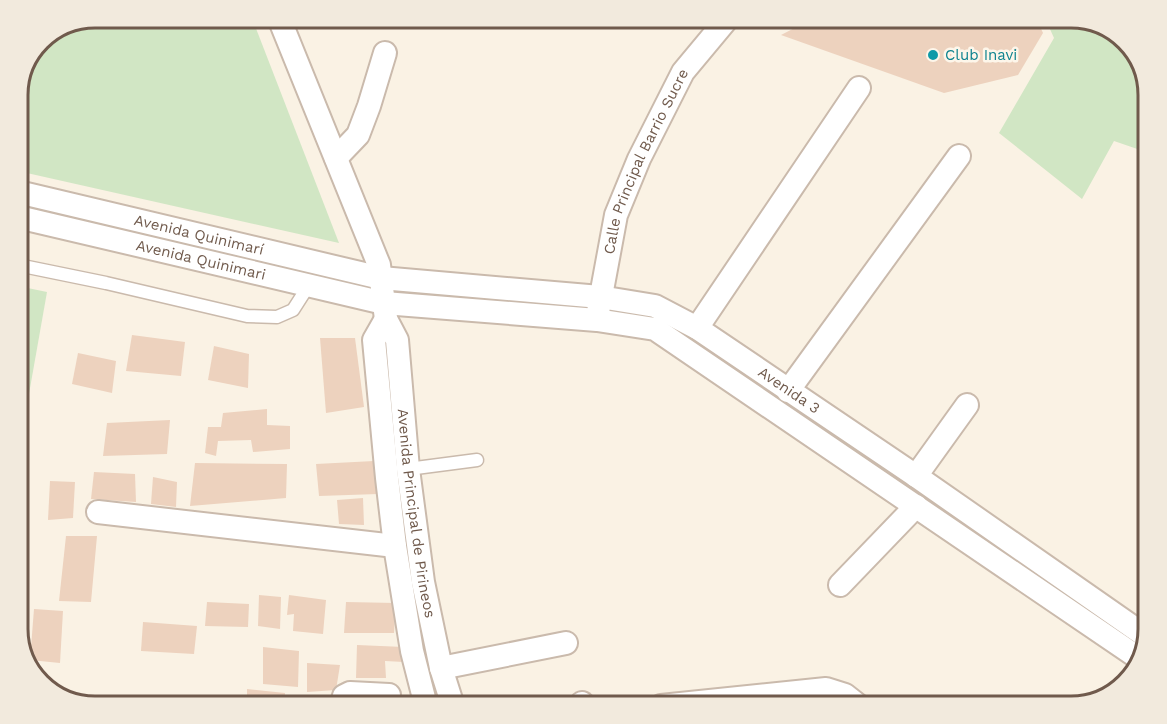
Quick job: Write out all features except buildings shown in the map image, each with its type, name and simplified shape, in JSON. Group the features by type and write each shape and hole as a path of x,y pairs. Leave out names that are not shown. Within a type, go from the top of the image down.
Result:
{"street":[{"name":"Avenida Principal de Pirineos","path":"283,28 379,265 385,311 397,340 408,469 423,582 441,668 450,696"},
{"name":"Calle Principal Barrio Sucre","path":"597,320 616,215 639,159 683,72 720,28"},
{"path":"336,158 358,135 386,53"},
{"path":"697,328 859,88"},
{"path":"788,391 959,156"},
{"name":"Avenida Quinimarí","path":"29,195 381,278"},
{"name":"Avenida Quinimari","path":"29,220 309,285 385,311"},
{"name":"Avenida 3","path":"381,278 600,297 655,306 697,328 916,476 1138,631"},
{"name":"Avenida Principal de Pirineos","path":"385,311 374,340 395,546 412,651 423,696"},
{"name":"Avenida 3","path":"385,311 597,320 655,329 1133,654"},
{"path":"916,476 967,405"},
{"path":"840,585 916,506"},
{"path":"98,512 395,546"},
{"path":"441,668 566,643"},
{"path":"758,696 826,689 846,696"},
{"path":"344,696 350,693 389,695"}],"lane":[{"path":"29,267 247,316 277,317 293,310 309,285"},
{"path":"408,469 477,460"}],"green space":[{"path":"95,28 256,28 339,243 29,173 29,91 35,66 48,48 58,40 82,30"},
{"path":"1050,28 1081,29 1105,37 1125,55 1136,78 1138,149 1114,141 1082,199 999,133 1054,38"},
{"path":"29,288 47,292 29,394"}],"place":[{"name":"Club Inavi","path":"933,55"}]}
